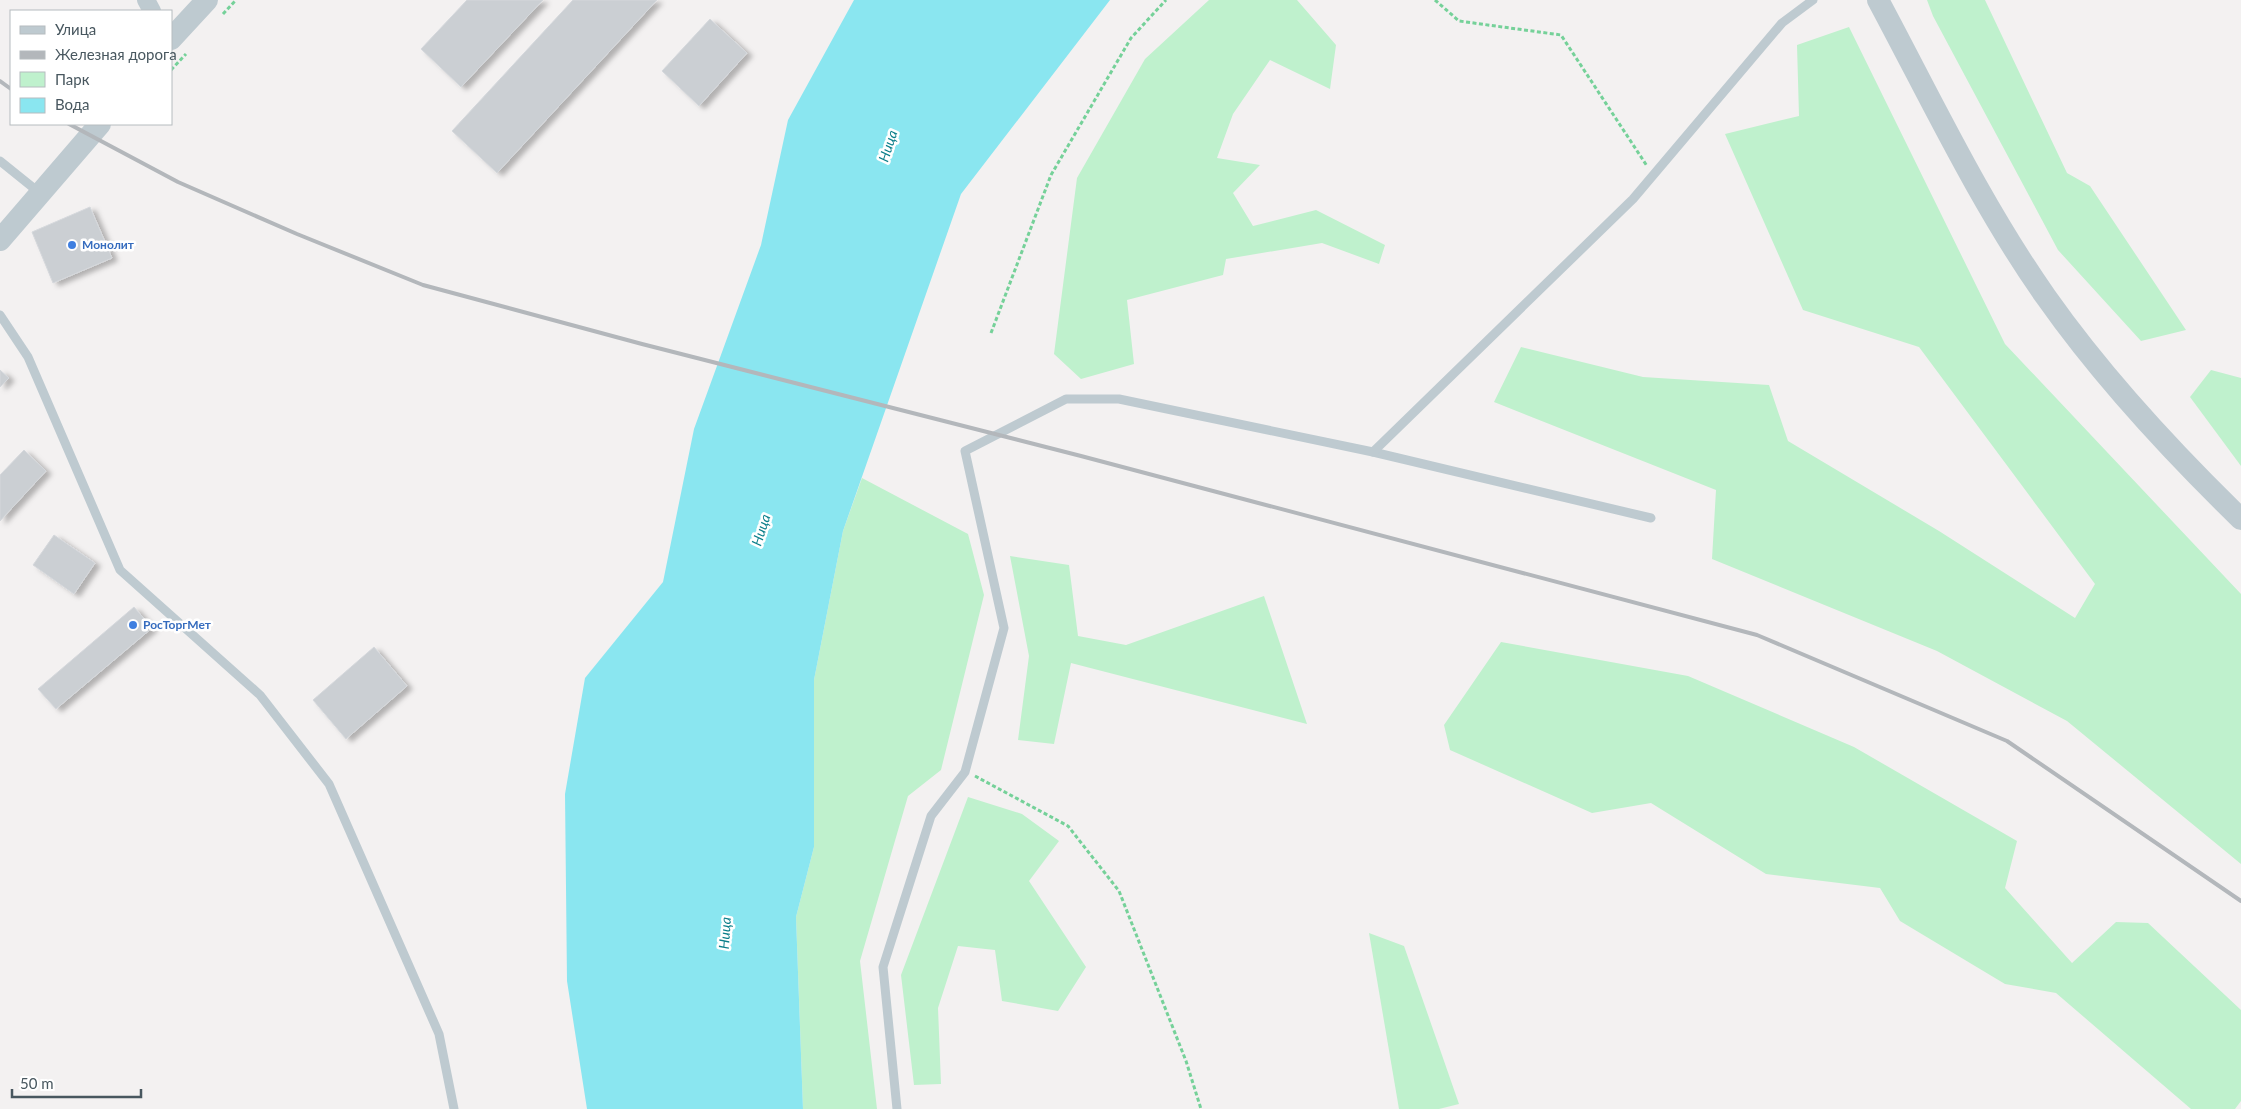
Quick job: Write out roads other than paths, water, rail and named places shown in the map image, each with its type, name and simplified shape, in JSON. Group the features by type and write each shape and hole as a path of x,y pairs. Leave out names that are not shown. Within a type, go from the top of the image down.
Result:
{"street":[{"path":"172,38 207,0"},
{"path":"1878,0 1998,223 2046,297 2106,377 2179,459 2241,519"},
{"path":"0,240 99,125"}],"lane":[{"path":"1373,452 1633,199 1782,23 1813,0"},
{"path":"0,161 41,194"},
{"path":"0,315 28,357 120,570 260,695 329,784 438,1034 454,1109"},
{"path":"897,1109 883,967 931,816 965,772 1004,628 965,451 1066,399 1119,399 1373,452 1651,518"}],"water":[{"name":"Ница","path":"854,0 1110,0 961,194 843,531 814,680 814,847 796,917 803,1109 587,1109 567,981 565,794 585,678 663,582 694,429 761,245 788,120"}],"railway":[{"path":"0,81 10,88"},
{"path":"71,125 178,182 297,234 423,285 642,344 1081,456 1757,635 2007,741 2241,901"}],"place":[{"name":"Монолит","path":"72,245"},
{"name":"РосТоргМет","path":"133,625"}]}
